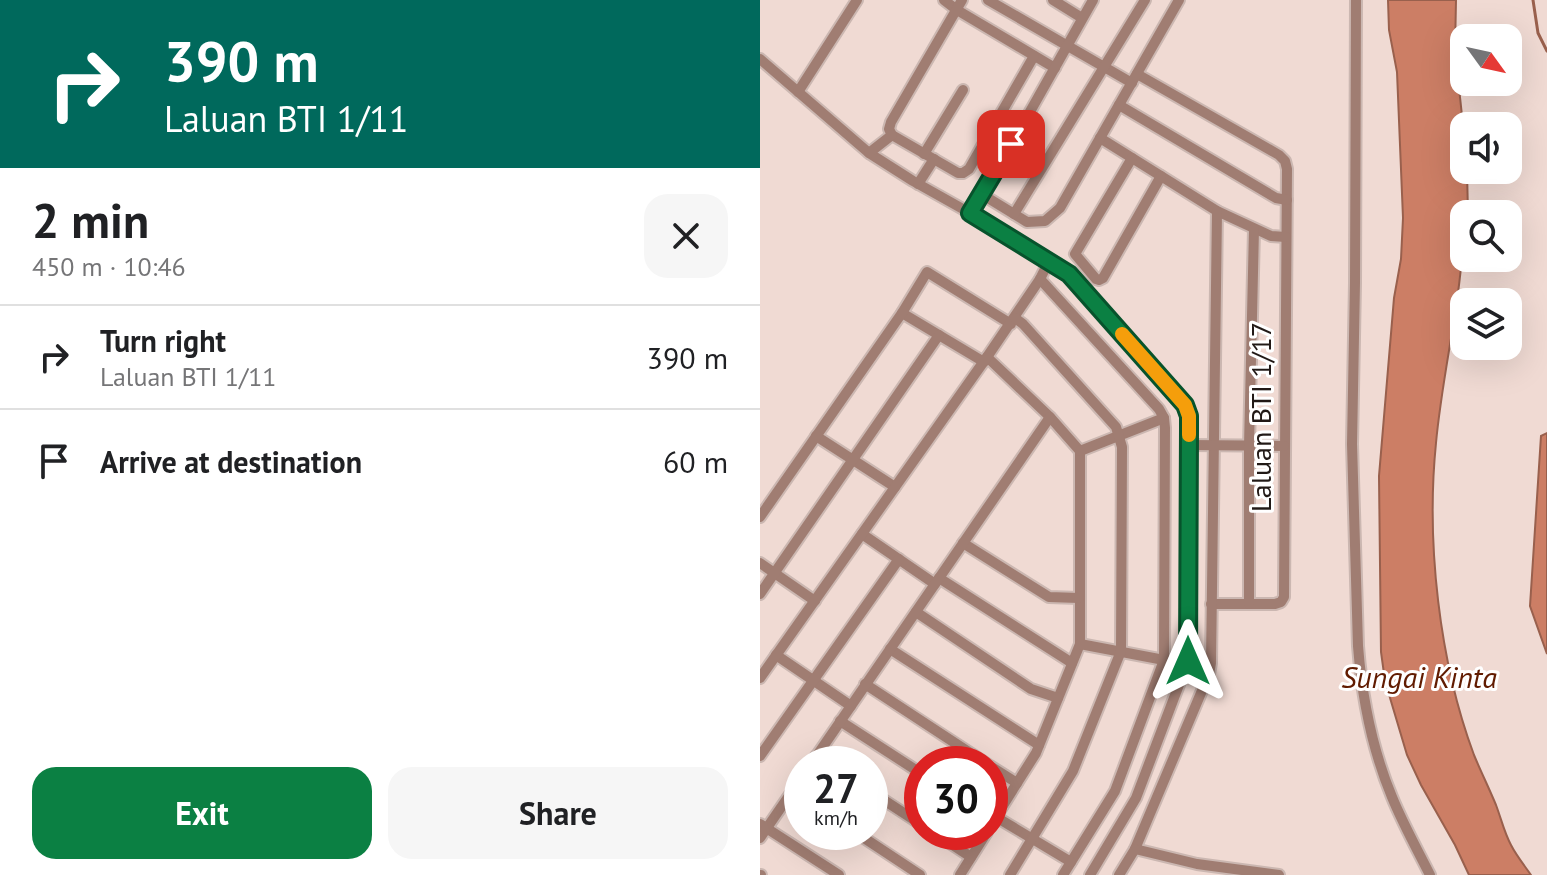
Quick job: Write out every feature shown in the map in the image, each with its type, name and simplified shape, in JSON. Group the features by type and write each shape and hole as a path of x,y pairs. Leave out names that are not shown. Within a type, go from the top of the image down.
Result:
{"street":[{"path":"798,92 857,0"},
{"path":"944,0 960,5 1055,68"},
{"path":"988,0 1104,67 1134,78"},
{"path":"1053,0 1082,18"},
{"path":"970,213 1093,0"},
{"path":"1014,214 1145,0"},
{"path":"983,195 1027,222 1045,221 1060,208 1179,0"},
{"path":"1356,0 1356,268 1352,444 1358,646 1364,703 1378,754 1391,795 1430,875"},
{"path":"960,5 891,122 889,129 892,135 963,173 969,169 1034,56"},
{"path":"760,59 869,153 1069,274 1185,405 1189,416 1188,661 1136,798 1090,875"},
{"name":"Laluan BTI 1/17","path":"1134,78 1279,155 1287,169 1284,597 1275,604 1211,604"},
{"path":"918,184 963,90"},
{"path":"1119,105 1276,198 1287,200"},
{"path":"869,153 892,135"},
{"path":"1100,138 1217,211 1271,236 1286,237"},
{"path":"1132,158 1075,254 1099,280 1103,278 1161,176"},
{"path":"1119,875 1135,849 1211,663 1217,211"},
{"path":"1249,604 1254,229"},
{"path":"760,678 986,360 1049,261"},
{"path":"760,517 902,313 927,272 1023,324 1116,427 1122,447 1121,651 1073,771 1010,875"},
{"path":"1040,279 1159,409 1164,418 1165,442 1164,660 1115,791 1063,875"},
{"path":"902,313 986,360 1050,417 1080,451 1080,644 1036,753 1008,796"},
{"path":"760,594 939,335"},
{"path":"823,746 1050,417"},
{"path":"1080,451 1164,418"},
{"path":"816,436 895,487"},
{"path":"1189,445 1284,446"},
{"path":"862,534 1072,663"},
{"path":"963,543 1049,597 1079,598"},
{"path":"760,756 899,559"},
{"path":"760,563 815,601"},
{"path":"916,612 1031,689 1058,698"},
{"path":"1080,644 1164,660"},
{"path":"890,649 1039,745"},
{"path":"776,655 851,706"},
{"path":"865,684 959,746"},
{"path":"840,721 904,762"},
{"path":"1008,777 1017,783"},
{"path":"784,807 762,830 839,875"},
{"path":"1008,828 1071,862"},
{"path":"1135,849 1195,870 1279,875"},
{"path":"882,850 920,875"},
{"path":"960,850 971,857"},
{"path":"960,875 975,850"}],"water":[{"name":"Sungai Kinta","path":"1388,0 1456,0 1456,24 1450,24 1450,96 1460,96 1462,112 1450,112 1450,184 1467,184 1468,200 1450,200 1450,272 1461,272 1459,288 1450,288 1450,344 1433,481 1434,560 1444,641 1462,719 1509,840 1531,875 1469,875 1407,755 1385,681 1381,652 1379,476 1403,218 1397,72 1389,30"},
{"path":"1547,433 1547,654 1530,606 1541,436"}],"waterway":[{"path":"1533,0 1538,33 1547,51"}],"slow traffic":[{"path":"1122,334 1185,405 1189,416 1189,435"}],"route":[{"path":"1011,144 970,213 1069,274 1185,405 1189,416 1188,661"}]}
